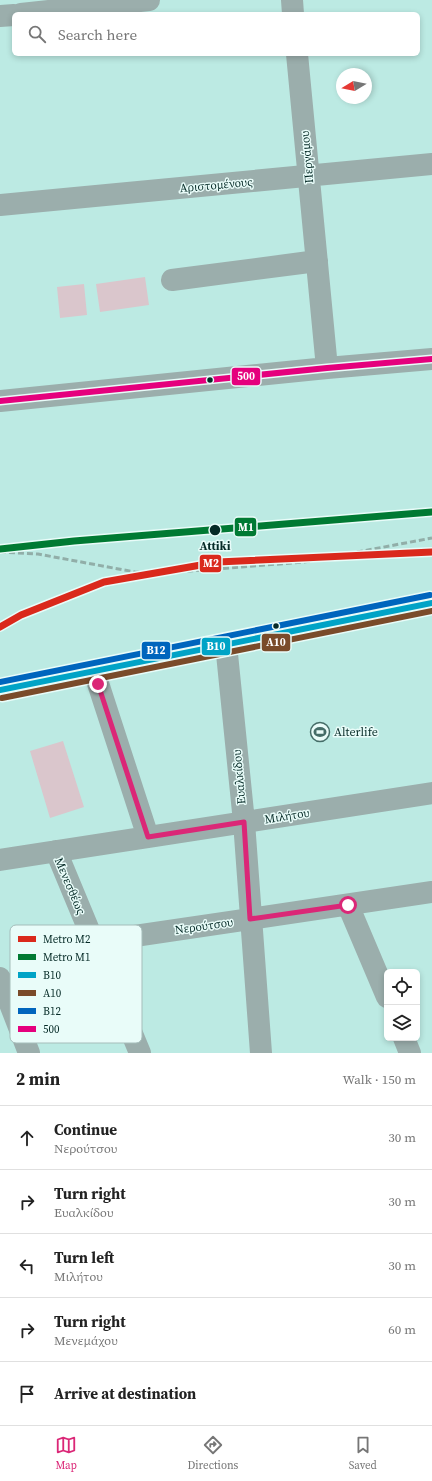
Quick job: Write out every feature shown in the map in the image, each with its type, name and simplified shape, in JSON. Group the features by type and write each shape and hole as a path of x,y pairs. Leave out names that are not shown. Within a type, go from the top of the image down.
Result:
{"main road":[{"path":"0,690 432,603"}],"street":[{"path":"39,12 149,0"},
{"path":"292,0 293,12"},
{"path":"0,16 12,15"},
{"name":"Περγάμου","path":"297,56 327,368"},
{"name":"Αριστομένους","path":"0,206 432,164"},
{"path":"172,280 317,261"},
{"path":"0,401 432,358"},
{"name":"Ευαλκίδου","path":"226,644 244,822 261,1053"},
{"path":"94,671 148,837"},
{"name":"Μιλήτου","path":"0,860 432,793"},
{"name":"Μενεσθέως","path":"56,851 87,925"},
{"name":"Νερούτσου","path":"142,935 432,892"},
{"path":"348,905 384,991"},
{"path":"0,978 10,1003"},
{"path":"405,1041 410,1053"},
{"path":"26,1043 30,1053"},
{"name":"Μενεσθέως","path":"136,1043 140,1053"}],"shaded area":[{"path":"145,277 149,305 100,312 96,284"},
{"path":"84,284 87,315 60,318 57,287"},
{"path":"63,741 84,807 50,818 30,751"}],"railway":[{"path":"0,552 38,554 135,572 165,573 304,562 432,538"}],"metro line":[{"name":"Μ1","path":"0,549 74,541 432,512"},
{"name":"Μ2","path":"0,627 21,615 104,582 218,562 432,552"}],"transit line":[{"name":"500","path":"0,401 327,368 432,359"},
{"name":"Β12","path":"0,682 430,595"},
{"name":"Β10","path":"0,690 432,603"},
{"name":"Α10","path":"2,698 432,611"}],"place":[{"name":"Attiki","path":"215,530"},
{"name":"Alterlife","path":"320,732"}],"route":[{"path":"98,684 148,837 244,822 250,919 348,905"}]}
